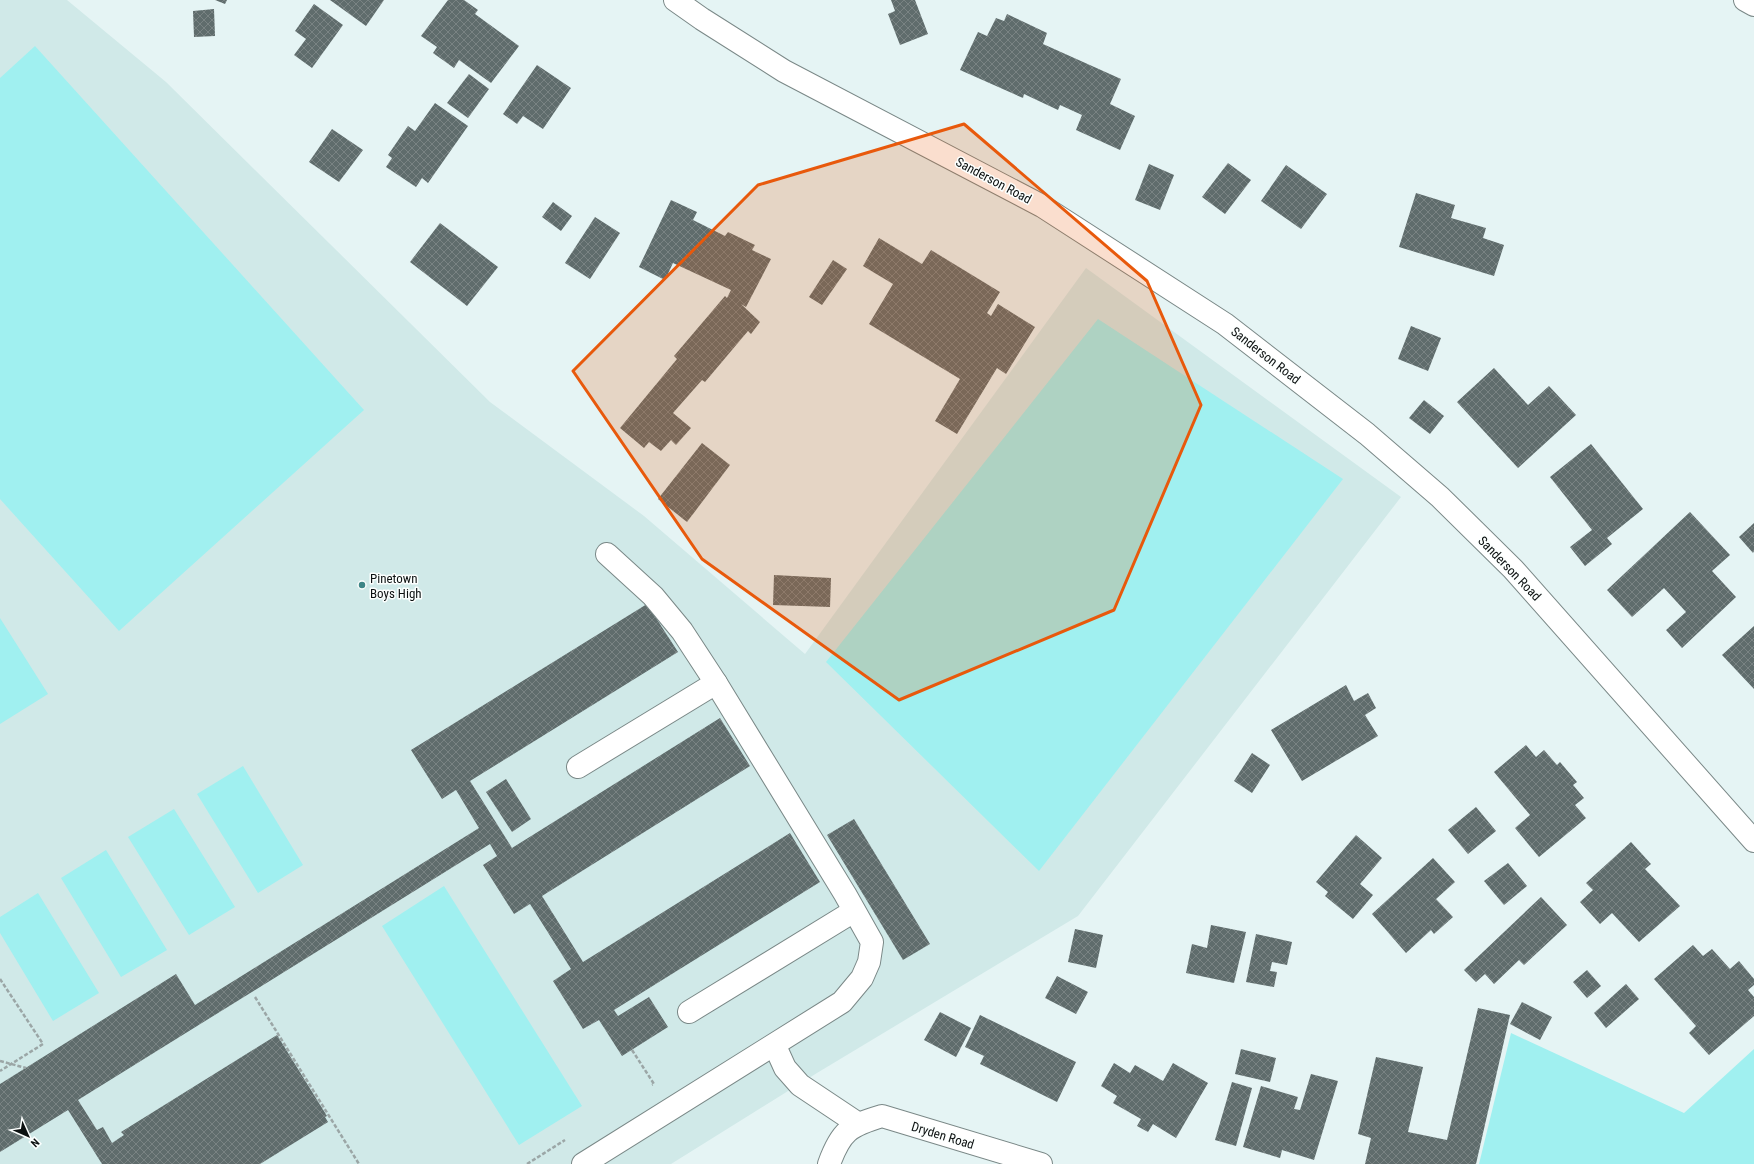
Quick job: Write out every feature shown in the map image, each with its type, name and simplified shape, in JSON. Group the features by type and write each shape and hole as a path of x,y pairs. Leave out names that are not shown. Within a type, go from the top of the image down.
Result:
{"main road":[{"name":"Sanderson Road","path":"675,0 784,71 1042,206 1225,324 1367,434 1440,497 1513,569 1754,841"},
{"path":"1745,0 1754,5"},
{"path":"582,1164 775,1046 842,1002 862,978 869,962 872,942 716,683 682,631 653,596 607,554"},
{"path":"578,766 716,683"},
{"path":"689,1012 854,911"},
{"path":"775,1046 785,1068 800,1084 852,1127 836,1146 829,1164"},
{"name":"Dryden Road","path":"852,1127 882,1116 1041,1164"}],"path":[{"path":"0,979 43,1044 0,1071"},
{"path":"255,997 359,1164"},
{"path":"632,1050 654,1084 648,1088"},
{"path":"0,1061 26,1068"},
{"path":"527,1164 567,1139"}],"highlighted area":[{"path":"964,124 1147,281 1201,405 1114,610 899,700 702,559 573,371 758,185"}],"shaded area":[{"name":"Pinetown Boys High","path":"0,0 67,0 166,82 490,402 644,516 805,654 1086,268 1401,497 1078,916 817,1073 671,1164 0,1164"},
{"path":"35,46 364,410 119,631 0,499 0,78"},
{"path":"1098,319 1343,479 1039,871 826,662"},
{"path":"0,618 48,694 0,724"},
{"path":"243,766 303,865 258,893 197,794"},
{"path":"174,809 235,907 189,935 128,837"},
{"path":"106,850 167,950 121,977 61,878"},
{"path":"444,886 582,1106 519,1145 382,926"},
{"path":"38,893 99,993 53,1021 0,933 0,917"},
{"path":"1511,1033 1684,1113 1754,1049 1754,1164 1479,1164"}],"building":[{"path":"215,0 227,0 225,4"},
{"path":"330,0 384,0 366,26"},
{"path":"448,0 464,0 478,10 475,14 519,46 491,83 459,60 454,68 433,53 437,47 421,36"},
{"path":"891,0 915,0 928,34 900,45 888,14 895,11"},
{"path":"314,4 343,25 312,68 294,55 306,39 295,31"},
{"path":"214,9 215,36 194,37 193,11"},
{"path":"1007,14 1047,33 1043,44 1121,79 1110,104 1135,116 1120,150 1076,130 1082,115 1060,105 1058,110 1024,94 1023,98 960,70 978,32 987,36 996,18 1004,21"},
{"path":"537,65 571,88 543,129 523,116 517,124 503,114"},
{"path":"469,74 489,89 468,118 447,103"},
{"path":"435,103 468,126 428,183 422,178 416,187 386,167 392,158 388,155 408,126 415,131"},
{"path":"332,129 363,150 339,182 309,162"},
{"path":"1228,163 1251,180 1225,214 1202,197"},
{"path":"1149,164 1174,175 1160,210 1135,200"},
{"path":"1286,165 1327,194 1301,229 1261,201"},
{"path":"1416,193 1455,205 1451,218 1486,228 1483,238 1504,245 1494,276 1399,247"},
{"path":"671,200 697,212 693,220 725,236 728,232 755,245 752,250 771,259 746,307 741,304 760,322 751,334 748,331 705,382 702,380 673,413 691,428 676,445 671,440 661,451 649,442 644,448 620,428 677,359 674,356 725,296 727,298 731,290 673,263 665,280 639,267"},
{"path":"553,202 572,216 561,231 542,217"},
{"path":"595,217 620,233 590,279 565,263"},
{"path":"440,223 498,267 467,306 410,262"},
{"path":"879,238 922,264 931,250 1000,292 987,313 991,316 998,304 1035,327 1006,374 997,368 957,434 935,421 960,379 869,324 893,284 863,266"},
{"path":"833,260 847,269 822,305 809,297"},
{"path":"1411,326 1441,338 1428,371 1398,359"},
{"path":"1494,368 1528,405 1549,386 1576,415 1518,468 1457,402"},
{"path":"1424,400 1444,416 1430,434 1409,418"},
{"path":"702,443 730,465 687,522 658,499"},
{"path":"1591,444 1643,509 1607,538 1612,544 1585,566 1570,547 1592,530 1550,477"},
{"path":"1690,512 1730,555 1712,571 1736,597 1682,648 1666,630 1686,612 1664,588 1632,617 1607,590"},
{"path":"1754,523 1754,551 1753,553 1739,537"},
{"path":"774,575 831,578 830,607 773,605"},
{"path":"647,604 678,652 470,781 512,848 720,718 750,766 542,896 583,962 790,833 820,882 614,1010 618,1016 649,997 668,1027 622,1056 599,1020 583,1029 553,981 571,969 530,904 514,914 483,865 497,856 490,844 78,1100 97,1130 103,1127 112,1143 124,1135 121,1132 277,1035 327,1116 325,1117 328,1122 260,1164 102,1164 68,1110 0,1152 0,1084 176,974 195,1005 479,828 456,790 442,799 411,750"},
{"path":"1754,626 1754,689 1722,655"},
{"path":"1346,685 1354,701 1368,693 1376,708 1365,715 1378,736 1302,781 1271,730"},
{"path":"1526,745 1536,757 1544,750 1557,765 1560,762 1577,782 1573,785 1584,798 1575,805 1586,818 1539,857 1515,828 1530,815 1494,772"},
{"path":"1252,753 1270,765 1252,793 1234,781"},
{"path":"506,779 531,819 512,832 486,792"},
{"path":"1476,807 1496,831 1468,854 1448,830"},
{"path":"854,819 930,944 903,960 827,835"},
{"path":"1356,835 1382,858 1360,884 1373,895 1353,919 1325,896 1328,892 1316,882"},
{"path":"1631,842 1651,864 1645,869 1680,906 1639,942 1612,913 1600,924 1580,902 1593,890 1586,883"},
{"path":"1433,858 1455,882 1436,899 1453,917 1434,934 1431,930 1406,953 1372,914"},
{"path":"1508,863 1527,886 1504,905 1484,881"},
{"path":"1541,897 1567,925 1524,965 1519,960 1494,984 1485,974 1476,982 1464,970"},
{"path":"1211,925 1246,932 1234,983 1186,973 1192,944 1207,948"},
{"path":"1075,929 1103,935 1096,968 1068,962"},
{"path":"1256,934 1292,942 1287,965 1272,962 1270,971 1277,972 1274,987 1246,982"},
{"path":"1693,945 1703,956 1712,949 1730,969 1739,961 1754,979 1754,985 1748,990 1754,997 1754,1016 1709,1055 1689,1033 1696,1026 1654,979"},
{"path":"1587,970 1601,986 1587,998 1573,982"},
{"path":"1057,976 1088,992 1076,1014 1045,998"},
{"path":"1626,984 1639,999 1606,1028 1594,1013"},
{"path":"1522,1002 1552,1017 1540,1040 1510,1024"},
{"path":"1478,1008 1510,1015 1476,1164 1365,1164 1371,1138 1358,1134 1376,1057 1423,1067 1408,1132 1447,1140"},
{"path":"940,1012 971,1028 956,1057 924,1040"},
{"path":"980,1015 1076,1062 1057,1102 980,1064 984,1056 965,1047"},
{"path":"1241,1049 1276,1058 1270,1082 1235,1074"},
{"path":"1114,1063 1130,1073 1135,1065 1163,1081 1173,1063 1208,1083 1176,1138 1153,1124 1148,1132 1137,1126 1141,1119 1113,1103 1117,1096 1101,1086"},
{"path":"1311,1074 1338,1081 1314,1160 1282,1150 1280,1158 1243,1147 1261,1086 1298,1097 1294,1109 1300,1110"},
{"path":"1232,1082 1252,1088 1236,1146 1215,1140"}],"place":[{"name":"Pinetown Boys High","path":"362,585"}]}
